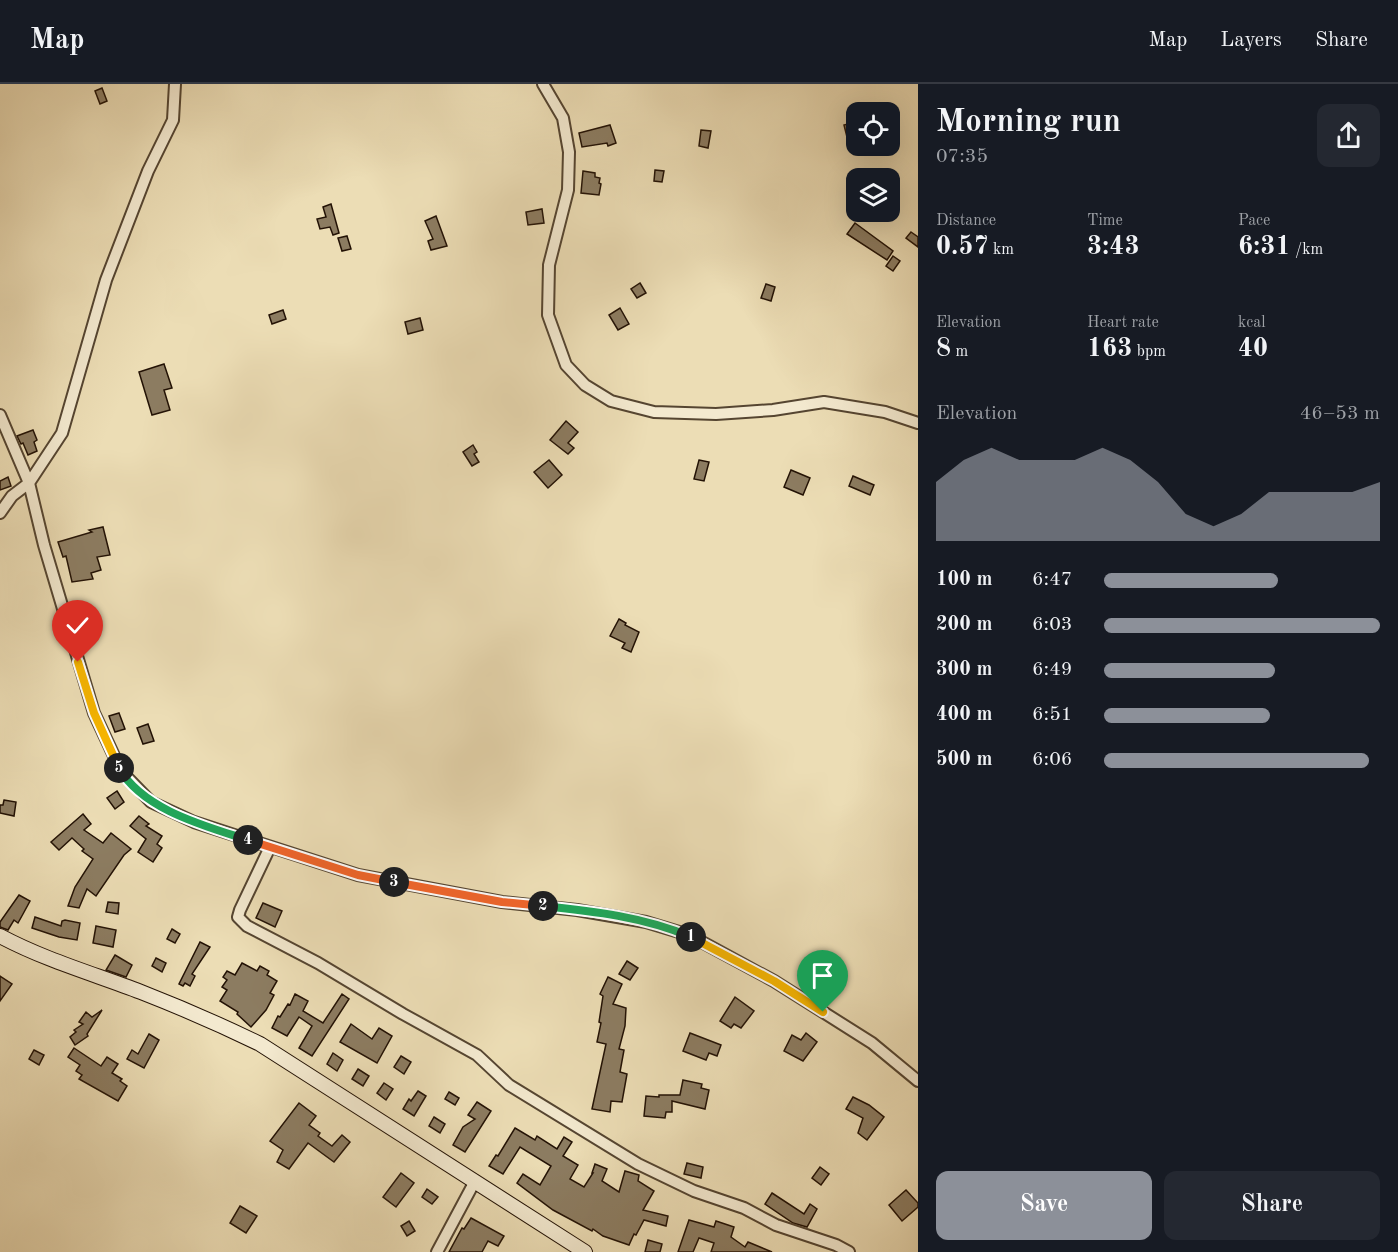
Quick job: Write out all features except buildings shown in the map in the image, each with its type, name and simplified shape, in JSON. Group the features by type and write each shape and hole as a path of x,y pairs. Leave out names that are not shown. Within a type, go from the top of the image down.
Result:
{"main road":[{"path":"0,936 59,963 219,1023 260,1044 585,1252"}],"street":[{"path":"0,513 12,496 29,483 62,433 106,280 148,171 172,120 175,84"},
{"path":"543,84 563,118 569,152 568,190 549,266 548,315 566,365 585,385 612,401 654,412 716,414 773,410 824,402 885,412 918,423"},
{"path":"0,415 29,483 44,545 94,713 121,771 151,802 194,822 358,875 502,902 577,910 646,922 689,935 803,999 872,1043 918,1081"},
{"path":"270,847 238,916 247,926 318,963 403,1014 477,1054 509,1085 638,1164 694,1191 744,1208 776,1225 836,1245 849,1252"},
{"path":"437,1252 475,1181"}],"route":[{"path":"78,662 94,713 121,771 151,802 194,822 358,875 502,902 577,910 646,922 689,935 774,981 823,1012"}]}
